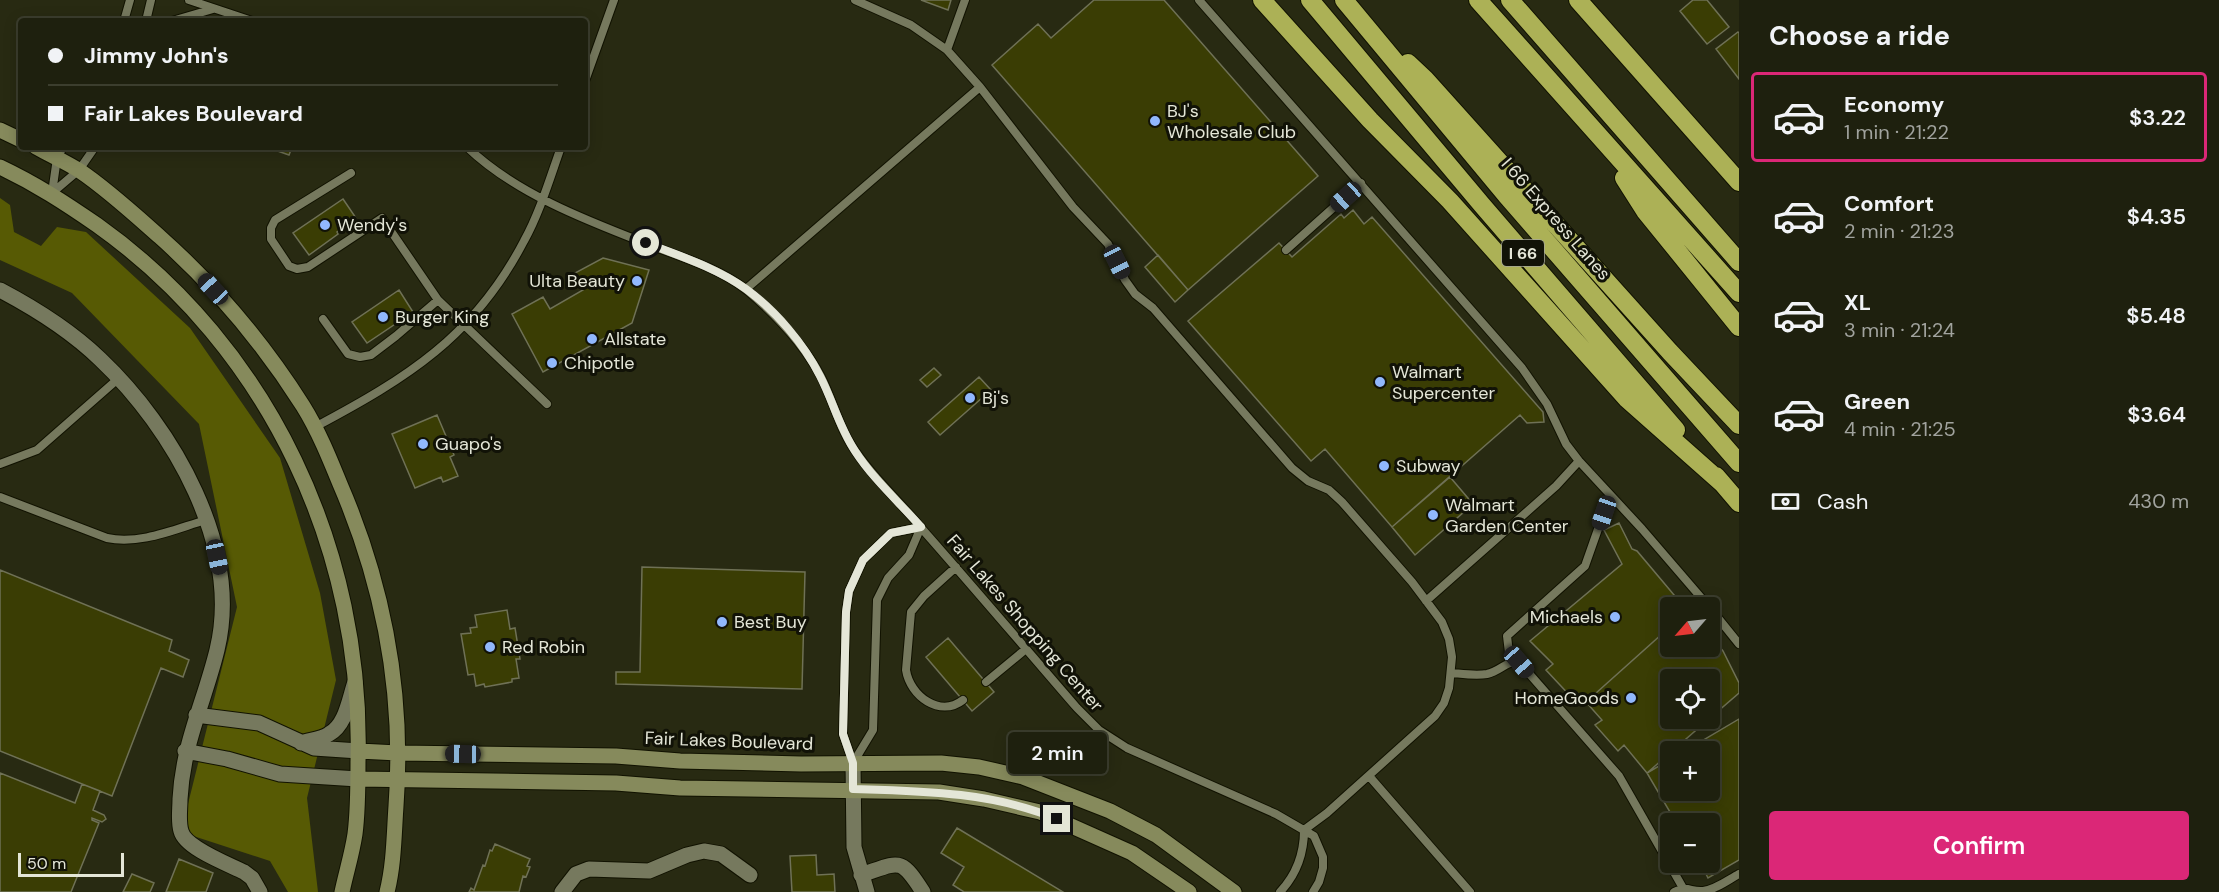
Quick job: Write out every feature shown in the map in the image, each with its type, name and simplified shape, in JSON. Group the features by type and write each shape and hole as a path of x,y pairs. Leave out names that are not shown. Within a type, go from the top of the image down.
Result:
{"highway":[{"path":"1262,0 1370,120 1450,201 1627,399 1723,484"},
{"name":"I 66","path":"1310,0 1474,196 1739,503"},
{"name":"I 66 Express Lanes","path":"1344,0 1506,195 1739,463"},
{"path":"1478,0 1739,293"},
{"path":"1510,0 1739,262"},
{"path":"1578,0 1739,182"},
{"path":"1356,16 1425,79 1670,352 1739,424"},
{"path":"1600,138 1645,211 1739,327"}],"main road":[{"path":"0,130 18,139"},
{"path":"60,152 78,170 124,205 180,255 226,302 258,340 315,427 357,524 374,575 388,641 396,704 398,778 387,892"},
{"path":"0,167 52,193 144,262 186,302 218,338 262,400 295,459 318,512 346,610 356,679 358,779 355,833 342,892"},
{"name":"Fair Lakes Boulevard","path":"358,751 616,756 680,761 801,764 941,763 979,767 1023,777 1110,811 1156,835 1234,892"},
{"path":"358,779 616,783 680,788 807,791 853,789 939,792 984,799 1040,812 1132,853 1189,892"}],"street":[{"path":"0,290 52,321 92,352 119,378 144,407 165,438 195,493 206,520 219,569 222,615 217,651 185,751 179,820 181,832 188,843 244,872 252,878 260,892"},
{"path":"301,743 328,735 337,728 356,679"},
{"name":"Fair Lakes Boulevard","path":"196,715 259,723 280,731 301,743 329,750 358,751"},
{"path":"185,751 227,759 280,774 358,779"},
{"path":"853,763 854,847 867,892"},
{"path":"562,892 576,874 589,869 649,871 687,855 704,851 721,854 750,875"},
{"path":"861,875 895,864 909,869 924,892"}],"lane":[{"path":"125,18 130,0"},
{"path":"147,18 152,0"},
{"path":"189,0 243,18"},
{"path":"588,73 614,0"},
{"path":"855,0 911,25 946,50 980,87 1073,207 1108,244 1125,280 1135,294 1153,308 1292,468 1308,481 1329,490 1342,502 1442,622 1449,639 1452,657 1452,673 1444,703 1436,716 1304,830 1304,844 1294,874 1280,892"},
{"path":"946,50 965,0"},
{"path":"1199,0 1522,368 1548,404 1566,444 1579,461 1701,597"},
{"path":"182,18 215,8"},
{"path":"746,289 980,87"},
{"path":"52,193 78,170 93,150"},
{"name":"Fair Lakes Shopping Center","path":"470,150 515,184 589,220 698,263 746,289 777,317 805,352 820,375 842,430 869,470 1077,708 1099,730 1127,748 1276,814 1314,836 1323,857 1323,868 1313,892"},
{"path":"315,427 405,375 442,348 465,325 510,268 526,239 560,150"},
{"path":"52,193 60,152"},
{"path":"351,173 275,220 271,228 271,239 289,266 297,269 308,267 382,218 438,300 547,404"},
{"path":"1286,250 1361,183"},
{"path":"323,319 348,354 360,357 370,355 396,336 438,300"},
{"path":"0,464 37,450 119,378"},
{"path":"1426,601 1556,486 1579,461"},
{"path":"1510,661 1507,636 1585,566 1610,495"},
{"path":"0,497 107,538 123,541 206,520"},
{"path":"853,763 843,734 846,612 849,591 863,560 891,533 921,527"},
{"name":"Fair Lakes Shopping Center","path":"853,763 873,730 877,600 888,578 909,555 921,527"},
{"path":"956,567 924,596 911,612 906,670 913,689 932,705 946,707 957,705 963,700"},
{"path":"1720,620 1739,644"},
{"path":"986,682 1026,649"},
{"path":"1452,673 1488,674 1510,661 1519,662 1618,776 1683,888"},
{"path":"1369,776 1470,892"},
{"path":"1674,892 1683,888 1701,892 1739,874"}],"shaded area":[{"path":"0,198 10,205 14,232 41,246 57,227 86,232 190,328 280,458 320,593 336,680 307,798 318,892 288,892 270,861 181,832 237,607 199,424 72,293 0,260"}],"building":[{"path":"921,0 951,0 948,10"},
{"name":"BJ's Wholesale Club","path":"1094,0 1164,0 1318,176 1188,290 992,65 1038,24 1051,38"},
{"path":"1693,0 1707,0 1729,27 1707,44 1680,11"},
{"path":"1739,33 1739,79 1716,49"},
{"path":"275,150 291,150 289,155"},
{"name":"Wendy's","path":"343,199 356,218 309,255 293,233"},
{"name":"Walmart Supercenter","path":"1353,210 1364,224 1372,217 1543,412 1544,422 1527,423 1520,415 1392,527 1325,449 1311,461 1188,321 1279,243 1292,257 1341,214 1344,218"},
{"path":"1158,255 1188,290 1175,302 1145,267"},
{"path":"603,258 649,270 632,323 543,372 512,314 543,297 550,309 583,290 575,273"},
{"name":"Burger King","path":"399,290 413,312 367,343 352,322"},
{"path":"934,368 941,375 927,387 920,380"},
{"path":"979,377 991,390 940,435 928,422"},
{"name":"Guapo's","path":"437,415 454,455 450,457 458,476 443,482 441,477 415,488 392,434"},
{"name":"Walmart Garden Center","path":"1450,477 1473,504 1415,555 1392,527"},
{"name":"Michaels","path":"1619,523 1632,549 1637,551 1676,597 1660,597 1660,636 1586,702 1580,695 1574,700 1546,670 1553,664 1530,641 1622,564 1604,530"},
{"name":"Best Buy","path":"642,567 805,572 802,689 616,684 616,672 640,672"},
{"path":"0,570 172,640 169,651 189,660 183,677 161,668 112,796 0,751"},
{"name":"Red Robin","path":"507,610 510,629 515,628 520,659 516,659 519,678 512,679 512,682 485,687 484,684 476,686 474,674 468,675 461,634 471,633 470,628 477,627 475,615"},
{"name":"HomeGoods","path":"1660,636 1660,657 1720,657 1720,648 1739,683 1739,693 1720,710 1720,669 1660,669 1660,729 1698,729 1684,741 1660,741 1660,762 1647,773 1624,745 1618,751 1595,725 1602,720 1586,702"},
{"path":"948,638 994,692 972,711 926,657"},
{"path":"1739,719 1739,860 1720,871 1720,813 1671,813 1663,801 1720,801 1720,741 1702,741"},
{"path":"1660,765 1660,795 1647,773"},
{"path":"0,773 75,803 82,784 100,791 93,810 104,815 106,819 102,822 92,818 99,823 71,892 0,892"},
{"path":"957,828 1063,892 964,892 953,885 964,867 941,853"},
{"path":"495,844 530,859 527,866 530,867 526,877 523,876 519,892 469,892 471,888 474,890 483,865 485,866 490,850 492,851"},
{"path":"816,855 817,875 834,874 835,892 792,892 790,856"},
{"path":"179,859 213,873 206,892 166,892"},
{"path":"1706,873 1717,873 1708,878"},
{"path":"132,874 154,883 150,892 123,892"}],"place":[{"name":"BJ's Wholesale Club","path":"1155,121"},
{"name":"Wendy's","path":"325,225"},
{"name":"Ulta Beauty","path":"637,281"},
{"name":"Burger King","path":"383,317"},
{"name":"Allstate","path":"592,339"},
{"name":"Chipotle","path":"552,363"},
{"name":"Walmart Supercenter","path":"1380,382"},
{"name":"Bj's","path":"970,398"},
{"name":"Guapo's","path":"423,444"},
{"name":"Subway","path":"1384,466"},
{"name":"Walmart Garden Center","path":"1433,515"},
{"name":"Michaels","path":"1615,617"},
{"name":"Best Buy","path":"722,622"},
{"name":"Red Robin","path":"490,647"},
{"name":"HomeGoods","path":"1631,698"}],"route":[{"path":"646,243 698,263 734,282 746,289 777,317 820,375 842,430 855,452 921,527 891,533 863,560 849,591 846,612 843,734 853,763 853,789 939,792 984,799 1040,812 1057,819"}]}
